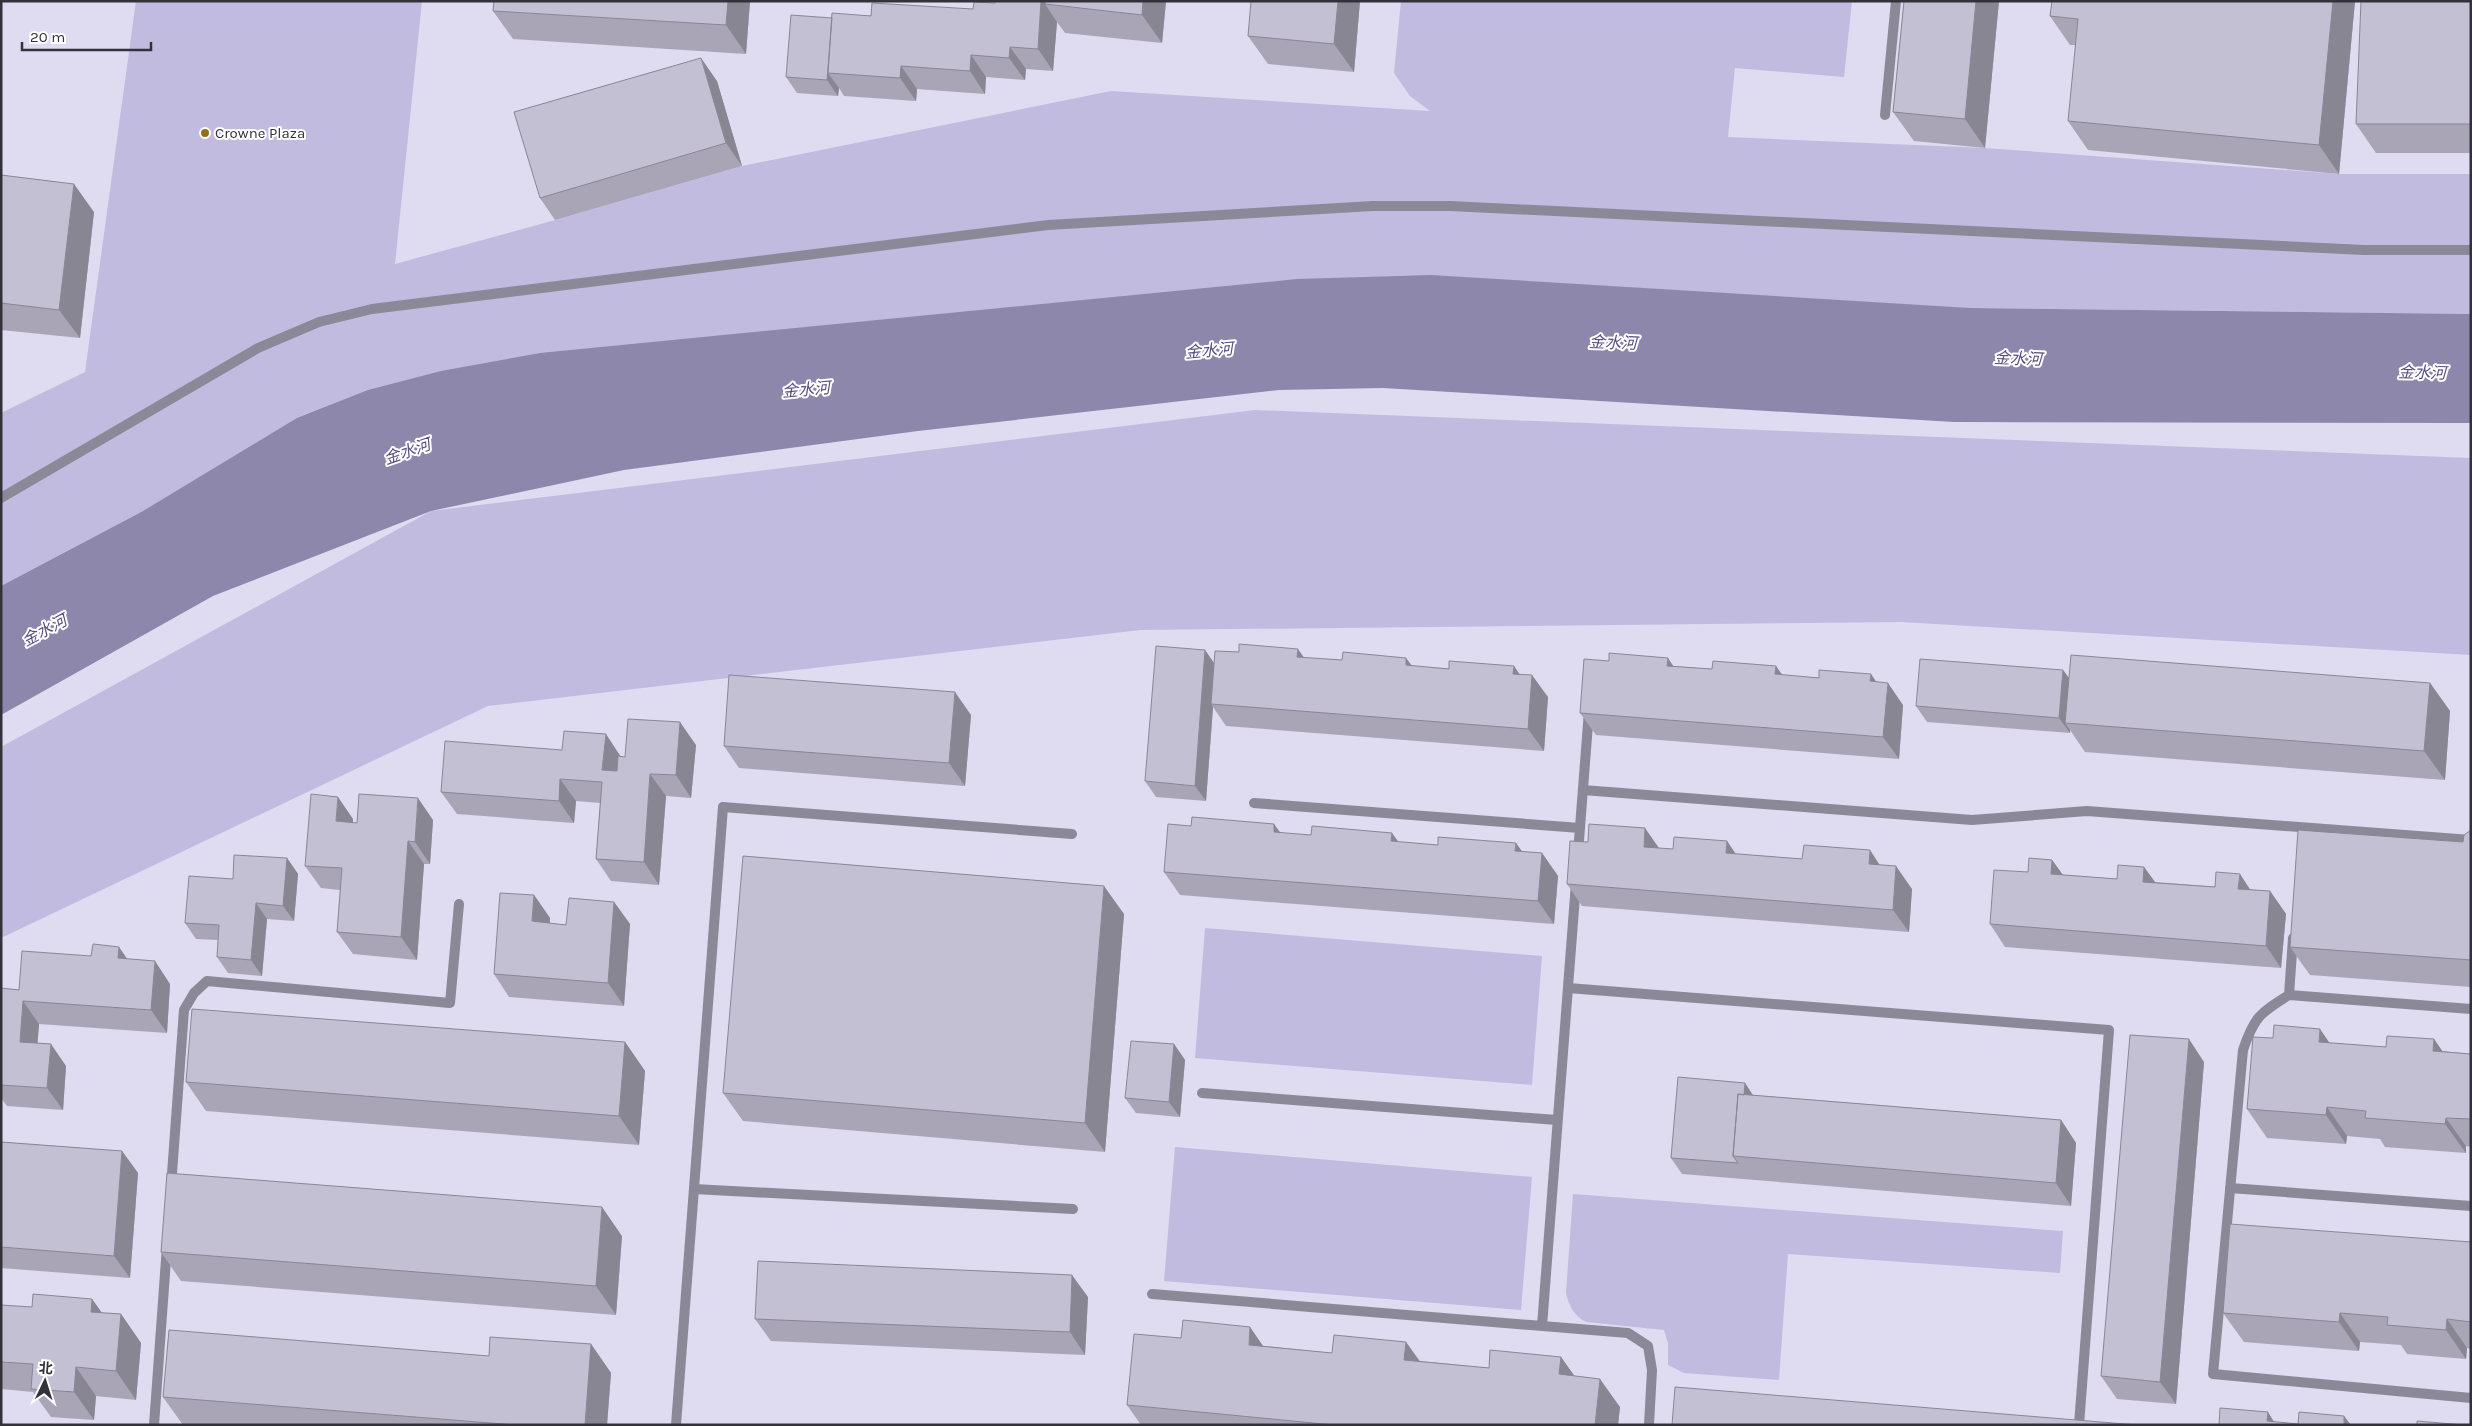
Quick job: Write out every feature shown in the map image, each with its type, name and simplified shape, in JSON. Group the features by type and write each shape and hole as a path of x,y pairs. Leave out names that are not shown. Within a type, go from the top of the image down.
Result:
{"street":[{"path":"1885,115 1896,1"},
{"path":"1,498 258,348 319,322 372,310 1048,225 1373,206 1450,206 2364,250 2471,250"},
{"path":"1542,1326 1590,697"},
{"path":"1583,790 1972,820 2087,811 2300,832 2471,840"},
{"path":"1254,803 1580,828"},
{"path":"676,1425 723,807 1072,834"},
{"path":"170,1198 184,1010 194,992 207,981 450,1003 459,904"},
{"path":"2289,995 2294,926"},
{"path":"1568,988 2109,1030 2079,1425"},
{"path":"2471,1009 2289,995 2262,1012 2250,1030 2243,1050 2213,1374 2471,1398"},
{"path":"1202,1093 1558,1120"},
{"path":"2230,1188 2471,1206"},
{"path":"694,1189 1073,1209"},
{"path":"154,1425 168,1237"},
{"path":"1152,1294 1628,1333 1648,1346 1652,1370 1649,1425"}],"shaded area":[{"path":"136,1 422,1 395,264 742,166 1111,91 1430,111 1410,96 1394,73 1401,1 1852,1 1844,77 1735,68 1728,137 1985,148 2339,174 2471,174 2471,314 1970,308 143,511 1,586 1,413 85,372"},
{"path":"1255,410 2471,458 2471,655 1901,622 1140,630 488,706 1,938 1,747 431,511"},
{"path":"1205,928 1542,956 1532,1085 1195,1058"},
{"path":"1175,1147 1532,1177 1521,1310 1164,1281"},
{"path":"1573,1194 2063,1231 2060,1273 1788,1254 1779,1380 1684,1373 1668,1365 1668,1343 1664,1330 1586,1322 1578,1317 1573,1310 1566,1293"}],"water":[{"name":"金水河","path":"1431,275 1970,308 2471,314 2471,423 1954,422 1383,388 1279,390 918,431 624,470 431,511 213,596 1,715 1,586 143,511 297,418 368,390 441,371 540,353 1297,279"}],"building":[{"path":"494,1 728,1 726,25 493,11"},
{"path":"996,1 1041,1 1038,49 1010,47 1009,58 971,55 970,71 901,66 900,78 828,73 832,13 871,16 872,3 973,9 974,2 995,3"},
{"path":"1045,1 1143,1 1142,15 1045,4"},
{"path":"1251,1 1338,1 1334,44 1248,36"},
{"path":"1904,1 1976,1 1965,119 1893,112"},
{"path":"2052,1 2333,1 2319,145 2068,121 2078,19 2050,16"},
{"path":"2361,1 2471,1 2471,124 2356,124"},
{"path":"791,15 832,18 827,80 786,77"},
{"path":"701,58 726,143 540,198 514,112"},
{"path":"1,175 74,184 59,310 1,303"},
{"path":"1239,644 1298,649 1297,657 1342,660 1343,652 1406,658 1406,665 1449,669 1449,661 1514,666 1513,674 1532,675 1528,729 1211,704 1215,651 1239,652"},
{"path":"1156,646 1205,650 1195,786 1145,781"},
{"path":"1609,653 1668,658 1667,666 1712,669 1713,661 1776,666 1775,674 1819,678 1819,670 1871,674 1870,681 1888,683 1883,737 1580,713 1584,659 1609,661"},
{"path":"2071,655 2430,683 2424,751 2065,723"},
{"path":"1920,659 2063,670 2059,718 1916,706"},
{"path":"729,675 955,692 949,763 724,746"},
{"path":"628,719 680,722 676,775 650,774 644,862 596,859 602,782 560,779 559,801 441,792 445,741 562,750 564,731 606,734 602,770 617,771 618,756 625,757"},
{"path":"311,794 338,797 336,821 357,823 359,794 418,798 415,842 408,841 401,937 337,932 342,868 305,866"},
{"path":"1192,817 1274,824 1274,832 1311,835 1312,826 1392,833 1391,841 1438,845 1438,837 1516,843 1515,851 1542,853 1538,901 1164,872 1168,824 1191,826"},
{"path":"1589,824 1645,828 1644,847 1673,849 1674,837 1727,841 1726,853 1802,859 1804,845 1870,850 1869,864 1896,866 1893,910 1567,884 1570,841 1588,842"},
{"path":"2298,830 2463,842 2464,835 2471,830 2471,960 2290,947"},
{"path":"234,855 287,858 283,906 256,903 251,960 217,957 219,925 185,923 189,876 233,879"},
{"path":"743,856 1104,886 1085,1123 723,1093"},
{"path":"2029,858 2052,860 2051,874 2117,879 2118,865 2144,867 2143,882 2215,887 2216,872 2240,874 2238,889 2270,891 2266,946 1990,924 1994,870 2028,872"},
{"path":"500,893 534,895 532,921 566,925 569,898 614,902 608,983 494,974"},
{"path":"93,944 119,947 118,958 155,961 151,1010 23,1001 20,1042 51,1044 47,1088 1,1085 1,988 19,990 22,951 91,956"},
{"path":"192,1009 625,1042 619,1116 186,1082"},
{"path":"2274,1025 2320,1029 2319,1042 2386,1047 2387,1036 2434,1039 2433,1051 2471,1054 2471,1119 2446,1118 2445,1124 2365,1118 2366,1111 2327,1107 2326,1115 2247,1109 2253,1037 2273,1038"},
{"path":"2130,1035 2189,1039 2160,1382 2101,1376"},
{"path":"1131,1041 1174,1044 1169,1102 1125,1098"},
{"path":"1678,1077 1745,1083 1744,1095 1738,1094 1733,1156 1738,1163 1671,1158"},
{"path":"1738,1094 2061,1120 2056,1183 1733,1156"},
{"path":"1,1142 122,1151 114,1256 1,1247"},
{"path":"167,1173 602,1207 596,1286 161,1252"},
{"path":"2230,1224 2471,1242 2471,1322 2447,1319 2446,1330 2387,1325 2388,1317 2340,1313 2339,1322 2223,1313"},
{"path":"758,1261 1072,1275 1070,1332 755,1319"},
{"path":"33,1294 92,1299 91,1312 121,1314 116,1371 76,1367 74,1392 31,1389 33,1364 1,1362 1,1305 32,1307"},
{"path":"1183,1320 1250,1327 1249,1345 1332,1353 1334,1335 1406,1342 1404,1360 1489,1368 1490,1350 1561,1357 1559,1374 1600,1379 1595,1425 1334,1425 1127,1405 1134,1334 1181,1338"},
{"path":"169,1330 489,1356 490,1337 591,1344 585,1425 516,1425 163,1397"},
{"path":"1675,1387 2137,1425 1672,1425"},
{"path":"2220,1408 2268,1412 2267,1421 2298,1424 2299,1412 2344,1416 2344,1425 2219,1425"},
{"path":"2417,1421 2464,1425 2417,1425"}],"place":[{"name":"Crowne Plaza","path":"205,133"}]}
